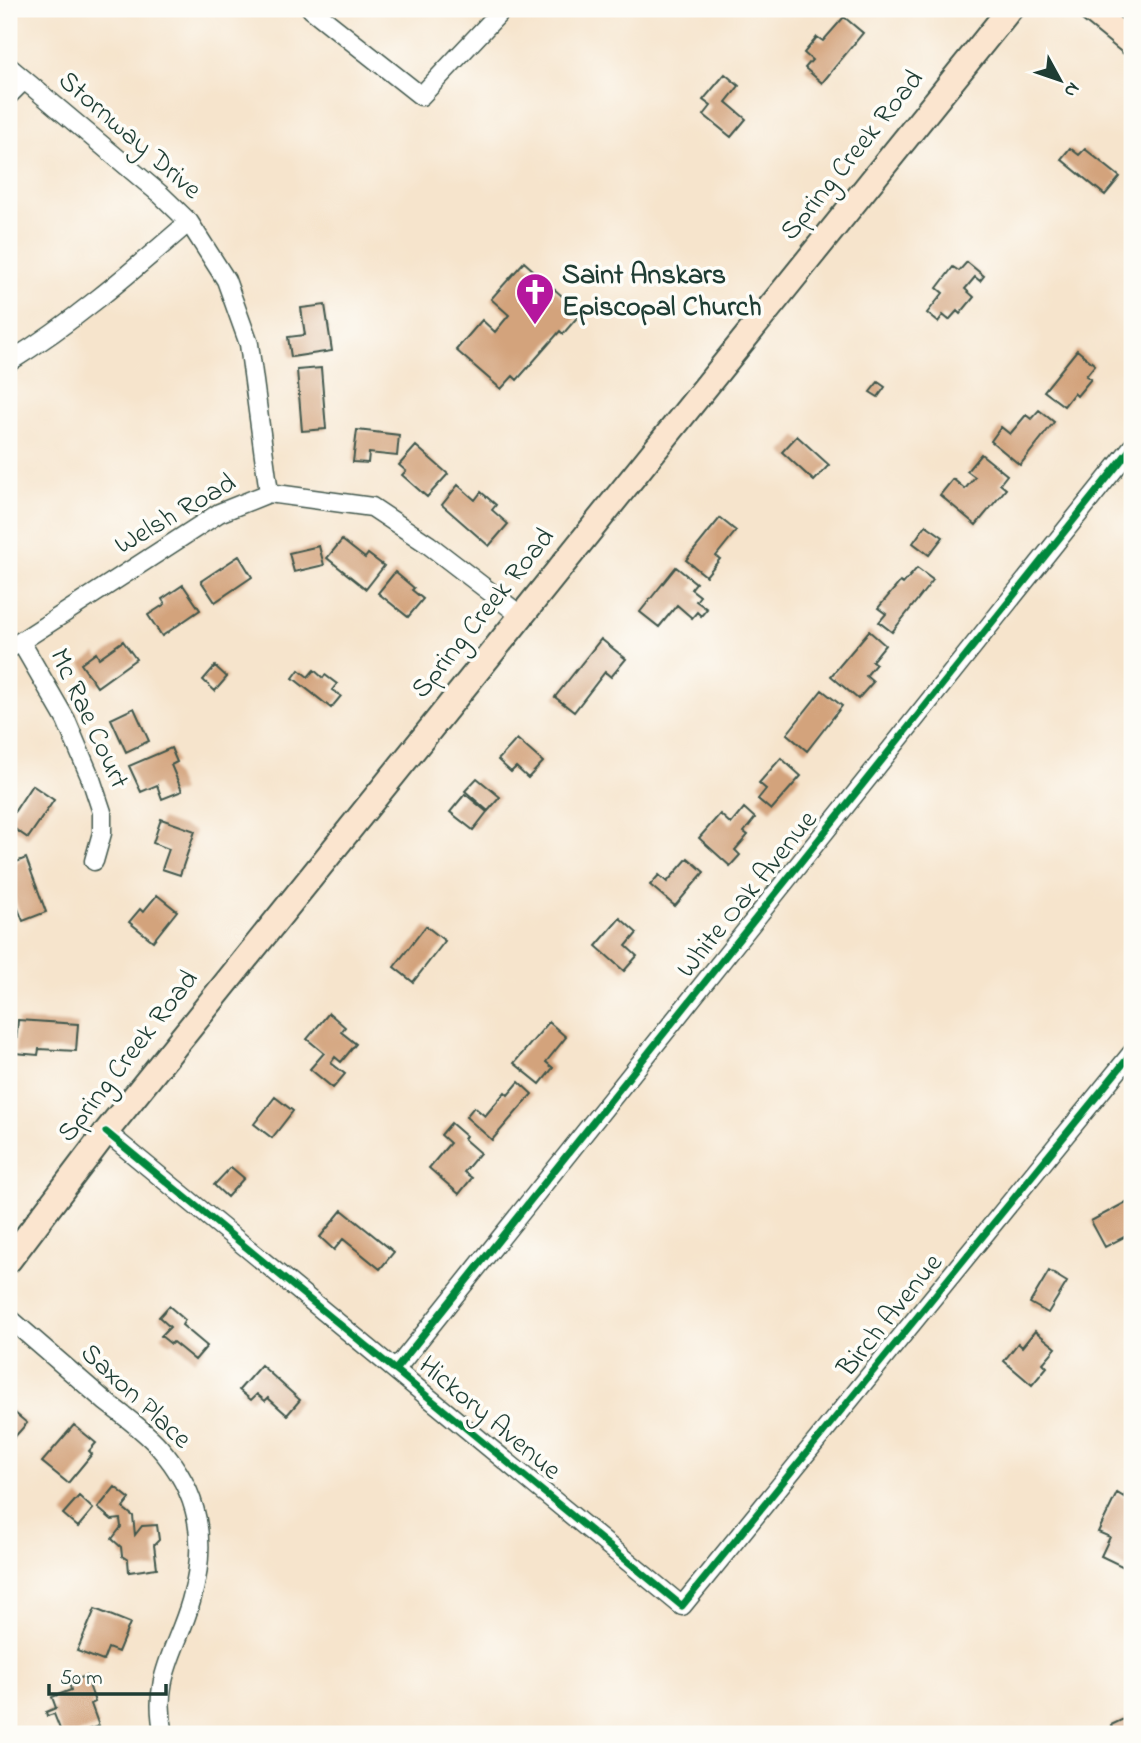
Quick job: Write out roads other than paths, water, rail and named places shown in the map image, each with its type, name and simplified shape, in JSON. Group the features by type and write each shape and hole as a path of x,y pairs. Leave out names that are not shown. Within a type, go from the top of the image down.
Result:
{"main road":[{"name":"Spring Creek Road","path":"9,1260 106,1132 1010,9"},
{"path":"1089,9 1132,44"}],"street":[{"path":"311,9 421,96 503,9"},
{"name":"Stornway Drive","path":"9,66 160,194 189,222 226,280 248,344 269,493"},
{"path":"9,95 24,80"},
{"path":"9,362 57,332 102,297 189,222"},
{"name":"White Oak Avenue","path":"396,1369 1132,447"},
{"name":"Welsh Road","path":"15,645 219,513 269,493 372,507 429,545 520,615"},
{"name":"Mc Rae Court","path":"15,645 66,720 99,801 102,834 94,861"},
{"name":"Birch Avenue","path":"682,1606 1132,1053"},
{"name":"Hickory Avenue","path":"106,1132 682,1606"},
{"name":"Saxon Place","path":"9,1318 158,1445 185,1484 195,1507 201,1550 191,1602 165,1671 161,1701 164,1734"}],"place":[{"name":"Saint Anskars Episcopal Church","path":"535,326"}]}
